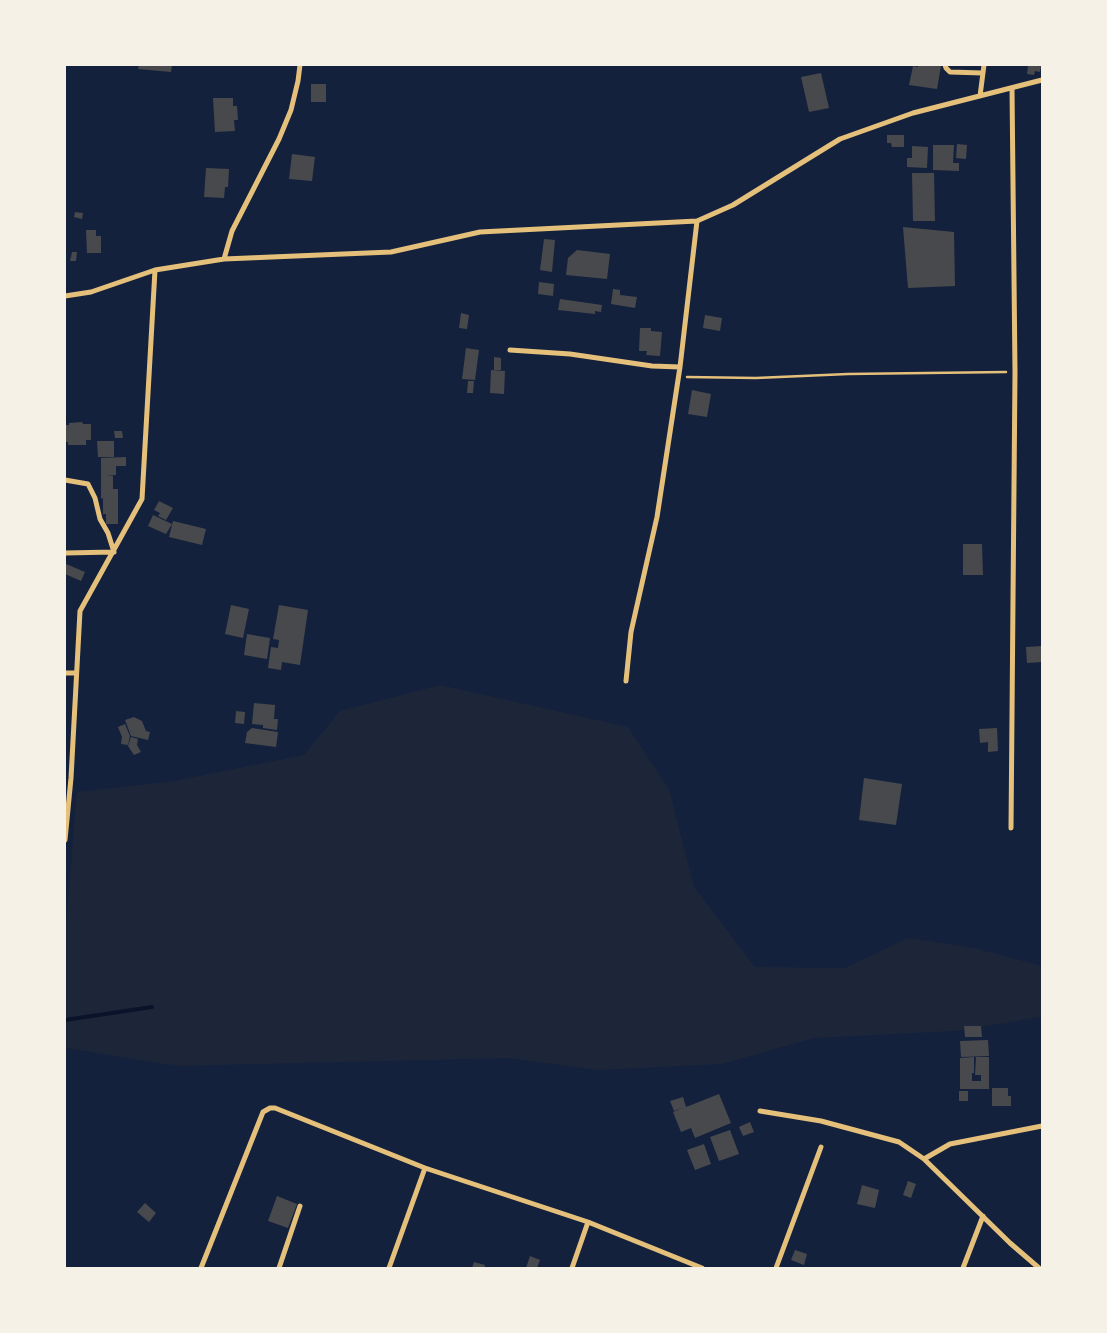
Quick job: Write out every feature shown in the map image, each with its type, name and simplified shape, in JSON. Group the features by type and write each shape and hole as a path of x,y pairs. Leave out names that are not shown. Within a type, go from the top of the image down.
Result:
{"street":[{"path":"224,259 232,231 280,139 291,110 300,65"},
{"path":"945,65 950,72 982,73"},
{"path":"980,96 984,65"},
{"path":"65,296 91,292 155,270 224,259 391,252 480,232 697,221 733,204 840,139 913,113 1042,80"},
{"path":"1011,828 1015,372 1012,88"},
{"path":"626,681 631,632 658,516 680,367 697,221"},
{"path":"65,840 71,778 80,611 142,499 155,270"},
{"path":"510,350 570,354 652,366 680,367"},
{"path":"65,480 88,484 95,498 100,519 108,533 114,552"},
{"path":"65,553 114,552"},
{"path":"65,672 76,673"},
{"path":"201,1268 263,1112 275,1108 425,1168 588,1222 702,1268"},
{"path":"760,1111 822,1121 899,1142 924,1159 1038,1268"},
{"path":"924,1159 950,1144 1042,1126"},
{"path":"776,1268 821,1147"},
{"path":"389,1268 425,1168"},
{"path":"279,1268 300,1206"},
{"path":"963,1268 983,1216"},
{"path":"572,1268 588,1222"}],"path":[{"path":"678,377 756,378 848,374 1015,372"}],"shaded area":[{"path":"440,685 628,727 669,789 694,887 755,967 845,968 908,938 974,948 1042,966 1042,1017 955,1031 814,1038 722,1064 598,1070 509,1058 177,1066 65,1048 65,936 77,792 175,781 304,755 340,711"}],"building":[{"path":"139,65 172,65 171,72 138,69"},
{"path":"918,65 941,66 937,89 909,85 913,66 918,67"},
{"path":"1028,65 1041,65 1040,72 1035,71 1034,75 1027,74"},
{"path":"821,73 829,108 809,112 801,77"},
{"path":"311,84 326,84 326,102 311,102"},
{"path":"213,98 233,98 233,106 237,106 238,120 234,120 235,131 215,132"},
{"path":"887,135 904,135 904,147 892,147 891,143 887,143"},
{"path":"957,144 967,145 966,159 956,158"},
{"path":"933,145 954,145 953,163 959,163 959,171 933,170"},
{"path":"912,146 928,147 927,168 907,167 907,158 912,158"},
{"path":"292,154 315,157 312,181 289,179"},
{"path":"206,168 229,169 228,187 225,187 224,198 204,197"},
{"path":"912,173 934,173 935,221 913,221"},
{"path":"75,212 83,213 82,219 74,217"},
{"path":"903,227 954,232 955,286 908,288"},
{"path":"86,230 96,230 96,236 101,236 101,253 87,253"},
{"path":"544,239 555,240 552,272 540,270"},
{"path":"577,250 610,254 607,279 566,275 568,258"},
{"path":"72,252 77,252 76,261 70,261"},
{"path":"539,282 554,284 553,296 538,294"},
{"path":"613,289 620,290 620,295 637,297 635,308 611,304"},
{"path":"560,299 602,305 601,312 595,311 595,314 558,310"},
{"path":"461,313 469,315 467,329 459,328"},
{"path":"705,315 722,318 720,331 703,328"},
{"path":"640,328 651,328 651,331 662,332 660,356 646,355 647,351 639,351"},
{"path":"466,348 479,350 475,380 462,379"},
{"path":"494,357 501,358 501,370 494,370"},
{"path":"491,370 505,371 504,394 490,393"},
{"path":"468,381 474,381 473,393 467,393"},
{"path":"692,390 711,394 707,417 688,414"},
{"path":"82,422 83,424 91,424 91,440 86,440 86,445 68,445 68,442 65,442 65,425"},
{"path":"114,431 122,431 123,438 115,438"},
{"path":"97,441 114,441 114,457 98,457"},
{"path":"126,457 126,466 116,466 116,475 106,476 113,476 113,489 118,489 118,524 106,524 106,514 103,514 103,498 101,499 101,458"},
{"path":"159,501 173,508 166,520 158,516 160,513 154,510"},
{"path":"153,515 172,524 166,534 148,526"},
{"path":"173,521 206,529 202,545 169,537"},
{"path":"963,544 982,544 983,575 963,575"},
{"path":"66,564 85,572 81,581 65,574"},
{"path":"231,605 249,609 243,638 225,634"},
{"path":"279,605 308,610 300,665 282,662 281,670 268,668 271,647 278,648 279,640 273,639"},
{"path":"247,634 270,638 267,659 244,655"},
{"path":"1042,646 1042,662 1027,663 1026,647"},
{"path":"254,703 275,705 274,719 278,719 277,730 263,728 263,725 252,724"},
{"path":"236,711 245,712 244,724 235,723"},
{"path":"134,717 142,721 146,731 150,732 148,740 131,736 125,720"},
{"path":"125,724 130,736 128,745 121,744 122,737 118,727"},
{"path":"252,728 278,732 276,747 245,743 247,732"},
{"path":"997,728 998,751 988,752 988,742 980,743 979,729"},
{"path":"131,737 138,739 137,745 141,752 134,755 128,746"},
{"path":"864,778 902,784 896,825 859,820"},
{"path":"964,1026 981,1026 982,1037 965,1037"},
{"path":"988,1040 989,1056 961,1057 960,1041"},
{"path":"974,1057 972,1081 981,1081 981,1075 975,1075 976,1057 989,1057 989,1089 960,1089 960,1058"},
{"path":"992,1088 1008,1088 1008,1096 1011,1096 1011,1106 992,1106"},
{"path":"959,1091 968,1091 968,1101 959,1101"},
{"path":"719,1094 731,1123 695,1138 691,1128 681,1132 673,1112 684,1107 674,1111 670,1101 683,1097 686,1107"},
{"path":"750,1122 754,1132 743,1136 739,1127"},
{"path":"730,1130 739,1154 719,1161 710,1137"},
{"path":"704,1144 711,1164 695,1170 687,1150"},
{"path":"908,1181 916,1184 911,1198 903,1195"},
{"path":"862,1185 879,1190 875,1208 857,1204"},
{"path":"277,1196 297,1204 288,1228 268,1221"},
{"path":"145,1203 156,1213 149,1222 137,1212"},
{"path":"795,1250 807,1254 804,1265 791,1260"},
{"path":"530,1256 540,1260 537,1268 526,1268"},
{"path":"474,1262 485,1265 484,1268 472,1268"}],"waterway":[{"path":"65,1020 152,1007"}]}
